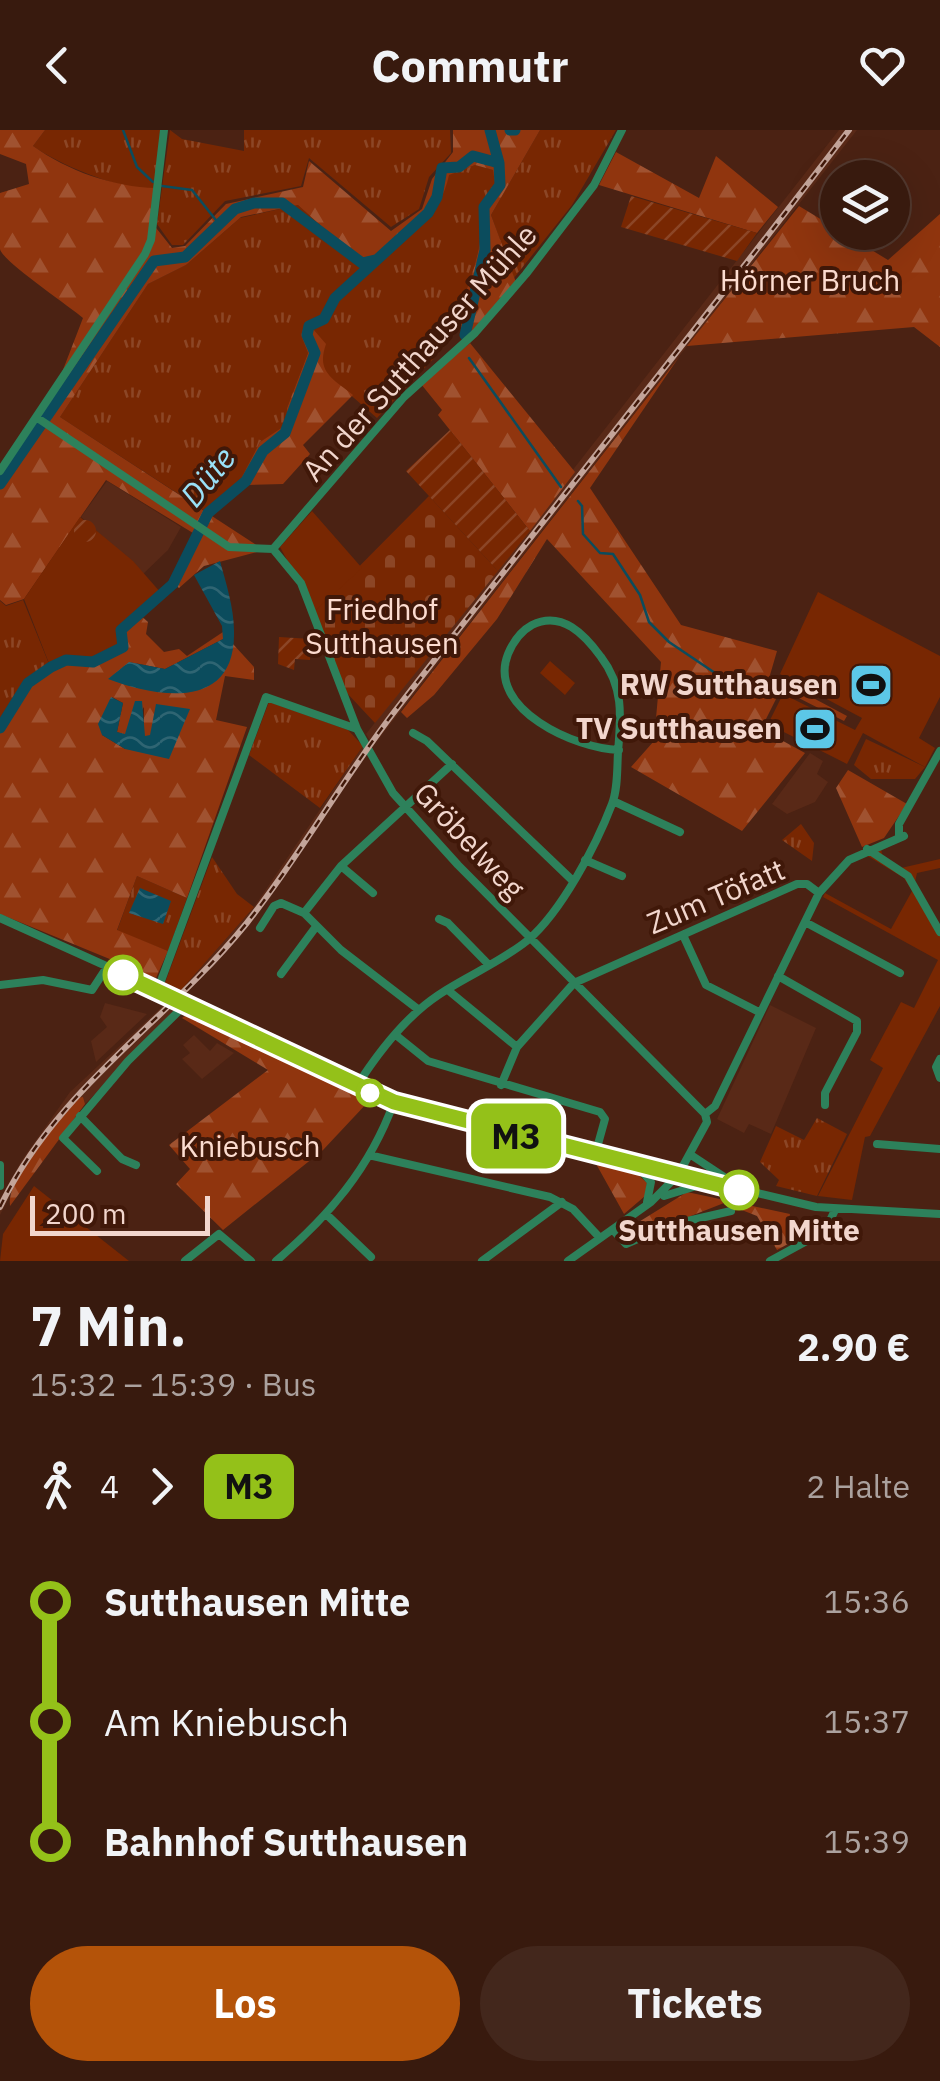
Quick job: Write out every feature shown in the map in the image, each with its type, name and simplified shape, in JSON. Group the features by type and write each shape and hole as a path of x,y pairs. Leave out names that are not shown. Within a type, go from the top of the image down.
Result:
{"street":[{"name":"An der Sutthauser Mühle","path":"273,549 404,397 475,334 526,274 594,186 622,130"},
{"path":"0,471 41,420 145,254 151,240 162,132"},
{"path":"41,420 236,549 273,549"},
{"name":"Gröbelweg","path":"273,549 306,593 357,730 404,807 705,1114"},
{"path":"356,1087 419,1010 530,938 573,881 613,802 618,750 620,700 600,655 564,622 543,622 521,633 504,669 505,681 517,702 577,744 618,750"},
{"path":"158,990 266,697 357,730"},
{"path":"413,734 452,764 573,881"},
{"name":"Zum Töfatt","path":"574,983 797,884 807,884 820,893 839,869 868,849 901,836 898,824 940,752"},
{"path":"304,913 340,866 452,764"},
{"path":"613,802 680,832"},
{"path":"868,849 908,876 940,932"},
{"path":"585,860 622,876"},
{"path":"340,866 373,893"},
{"path":"568,1261 648,1204 678,1175 707,1122 705,1114 715,1106 820,893"},
{"path":"260,928 274,906 282,903 304,913 315,928 419,1010"},
{"path":"0,918 394,1102 635,1165 834,1210 940,1214"},
{"path":"438,919 448,923 489,964"},
{"path":"804,922 900,974"},
{"path":"281,974 315,928"},
{"path":"683,935 706,985 759,1012"},
{"path":"0,985 43,980 92,990 107,967"},
{"path":"778,976 858,1021 857,1032 825,1093 825,1104"},
{"path":"501,1085 516,1047 574,983"},
{"path":"448,991 516,1047"},
{"path":"97,1171 64,1138 80,1116 187,1004"},
{"path":"397,1036 428,1062 600,1112 605,1119 594,1154"},
{"path":"940,1059 936,1067 940,1078"},
{"path":"276,1261 326,1214 373,1156 394,1102"},
{"path":"80,1116 122,1159 136,1164"},
{"path":"877,1144 940,1149"},
{"path":"690,1154 744,1191"},
{"path":"373,1156 562,1202 600,1238"},
{"path":"0,1165 0,1186"},
{"path":"635,1165 651,1182 648,1204"},
{"path":"648,1204 686,1187 710,1183"},
{"path":"482,1261 562,1202"},
{"path":"770,1261 825,1231 834,1210"},
{"path":"613,1230 626,1244 634,1244 670,1225 731,1211"},
{"path":"326,1214 372,1258"},
{"path":"185,1261 220,1234 251,1261"}],"shaded area":[{"path":"839,130 857,130 833,160 820,160 820,177 373,746 366,734"},
{"path":"107,481 181,527 168,550 143,574 81,517"},
{"path":"363,746 367,754 250,924 186,994 181,990 254,907"},
{"path":"810,753 823,761 817,774 828,782 815,802 787,814 772,804"},
{"path":"167,1002 181,1009 85,1104 83,1097 76,1098 26,1165 0,1215 0,1199 22,1160 70,1092"},
{"path":"105,1003 147,1014 96,1062 91,1041 107,1027 100,1017"},
{"path":"770,1005 816,1028 771,1134 749,1124 744,1133 717,1119"},
{"path":"194,1035 210,1051 217,1043 234,1053 202,1079 182,1059 190,1053 183,1045"}],"green space":[{"path":"0,130 45,130 33,146 61,163 107,181 156,188 153,224 172,248 185,246 226,204 303,187 309,161 391,231 422,209 432,179 453,152 453,130 540,130 491,215 517,285 470,343 457,321 478,252 479,211 495,183 493,170 475,165 449,175 437,206 417,230 362,263 298,205 241,217 186,265 148,284 60,417 264,550 204,566 179,588 172,582 193,533 106,480 24,599 6,605 0,600 0,465 61,375 83,318 23,273 0,249 0,193 29,184 26,164 0,154"},
{"path":"45,130 160,130 156,188 127,186 59,161 33,146"},
{"path":"170,130 182,139 244,151 244,130 450,130 451,153 429,177 419,209 391,227 309,158 301,186 225,201 183,245 172,245 157,224"},
{"path":"540,130 616,130 572,205 514,278 491,215"},
{"path":"616,152 699,198 716,156 778,207 757,233 599,185"},
{"path":"475,165 493,170 496,183 479,211 478,252 457,321 443,321 425,339 436,356 377,418 323,371 301,335 308,353 287,408 286,426 260,442 235,492 208,513 60,417 148,284 186,265 240,218 298,205 362,263 360,274 425,222 443,194 448,175"},
{"path":"631,196 757,233 737,261 621,227"},
{"name":"Hörner Bruch","path":"799,206 820,219 820,250 872,250 888,260 899,250 910,250 910,241 940,214 940,347 914,327 687,346"},
{"path":"306,321 326,344 323,361 328,374 353,395 303,445 310,454 283,484 246,485 242,477 260,442 286,425 287,408 308,353 301,335"},
{"path":"470,343 575,472 530,531 438,415 442,410 421,384"},
{"path":"679,357 590,488 681,625 777,651 770,675 847,716 844,721 781,689 761,729 805,753 742,831 631,767 654,741 661,662 547,539 497,619 434,695 407,718 401,712"},
{"path":"450,430 530,531 498,571 406,471"},
{"name":"Friedhof Sutthausen","path":"429,496 498,571 375,723 346,692 315,611"},
{"path":"312,511 362,568 315,611 280,547"},
{"path":"80,517 133,561 161,593 120,630 122,646 93,660 66,658 50,666 24,599"},
{"path":"85,520 93,523 93,539 85,542 77,539 74,531 77,523"},
{"name":"RW Sutthausen","path":"818,592 940,656 940,697 919,738 935,748 925,767 863,733 847,764 768,724 783,694 855,730 862,718 780,674"},
{"path":"23,600 49,664 24,681 0,718 0,601 6,606"},
{"path":"139,614 148,622 146,634 164,652 179,649 187,656 223,632 223,639 165,669 129,662 198,690 221,673 233,644 254,667 254,680 225,676 216,720 247,727 187,898 137,876 117,930 168,951 156,978 0,914 0,719 23,691 66,661 93,663 124,648 123,630","holes":["112,697 123,703 117,732 126,735 144,707 144,736 150,736 125,749 102,735"]},
{"path":"279,637 311,639 310,660 295,659 294,670 278,664"},
{"path":"550,661 575,683 565,695 540,673"},
{"path":"269,702 348,730 363,746 320,808 249,755"},
{"path":"866,739 925,767 915,779 871,779 854,765"},
{"path":"848,770 907,804 884,838 862,847 836,788"},
{"path":"801,824 814,843 812,861 782,840"},
{"path":"881,849 883,858 901,868 940,859 940,868 917,873 915,882 940,926 940,1006 870,1136 865,1137 852,1200 818,1196 883,1068 870,1060 901,1002 914,1008 938,960 823,897 825,893 891,929 912,891 904,878 866,855"},
{"path":"212,857 237,894 254,907 181,990 165,983"},
{"path":"137,876 187,898 168,951 117,931"},
{"name":"Kniebusch","path":"189,1013 368,1102 323,1150 223,1230 176,1184 190,1169 169,1145 268,1070 182,1018"},
{"path":"83,1097 85,1104 10,1206 16,1180 35,1149 77,1098"},
{"path":"817,1118 847,1134 817,1196 776,1186 779,1180 760,1162 776,1126 804,1140"},
{"path":"595,1162 634,1171 647,1183 645,1196 624,1214"},
{"path":"34,1186 129,1261 0,1261 3,1234"},
{"path":"687,1192 790,1214 788,1223 797,1239 777,1250 757,1216 724,1203 627,1241 621,1233"}],"water":[{"path":"220,561 234,631 231,657 222,675 191,692 170,693 108,679 129,662 165,669 223,639 222,626 194,575"},
{"path":"111,697 123,703 117,732 125,734 135,701 142,701 145,736 150,735 156,704 190,709 169,759 125,749 102,735 98,724"},
{"path":"140,888 171,901 163,924 129,913"}],"waterway":[{"path":"123,130 137,167 153,182"},
{"name":"Düte","path":"0,728 28,683 51,667 66,660 93,662 123,647 121,630 173,584 208,513 246,481 263,451 285,433 315,353 307,335 309,326 324,319 335,298 428,213 437,197 442,168 459,167 473,156 499,163 490,130"},
{"name":"Düte","path":"510,130 515,130"},
{"name":"Düte","path":"465,335 485,250 484,207 500,185 499,163"},
{"path":"162,186 192,190 219,224"},
{"name":"Düte","path":"0,484 154,261 185,257 235,209 254,203 282,203 362,263 375,260"},
{"path":"469,358 561,487"},
{"path":"578,501 582,506 583,534 600,553 613,554 640,595 649,622 669,642 718,675 724,690"}],"railway":[{"path":"0,1207 24,1164 82,1091 215,960 246,924 398,707 849,130"}],"bus line":[{"name":"M3","path":"123,975 356,1087 434,1116 739,1190"}],"place":[{"name":"RW Sutthausen","path":"871,685"},
{"name":"TV Sutthausen","path":"815,729"},
{"name":"Sutthausen Mitte","path":"739,1190"}]}
